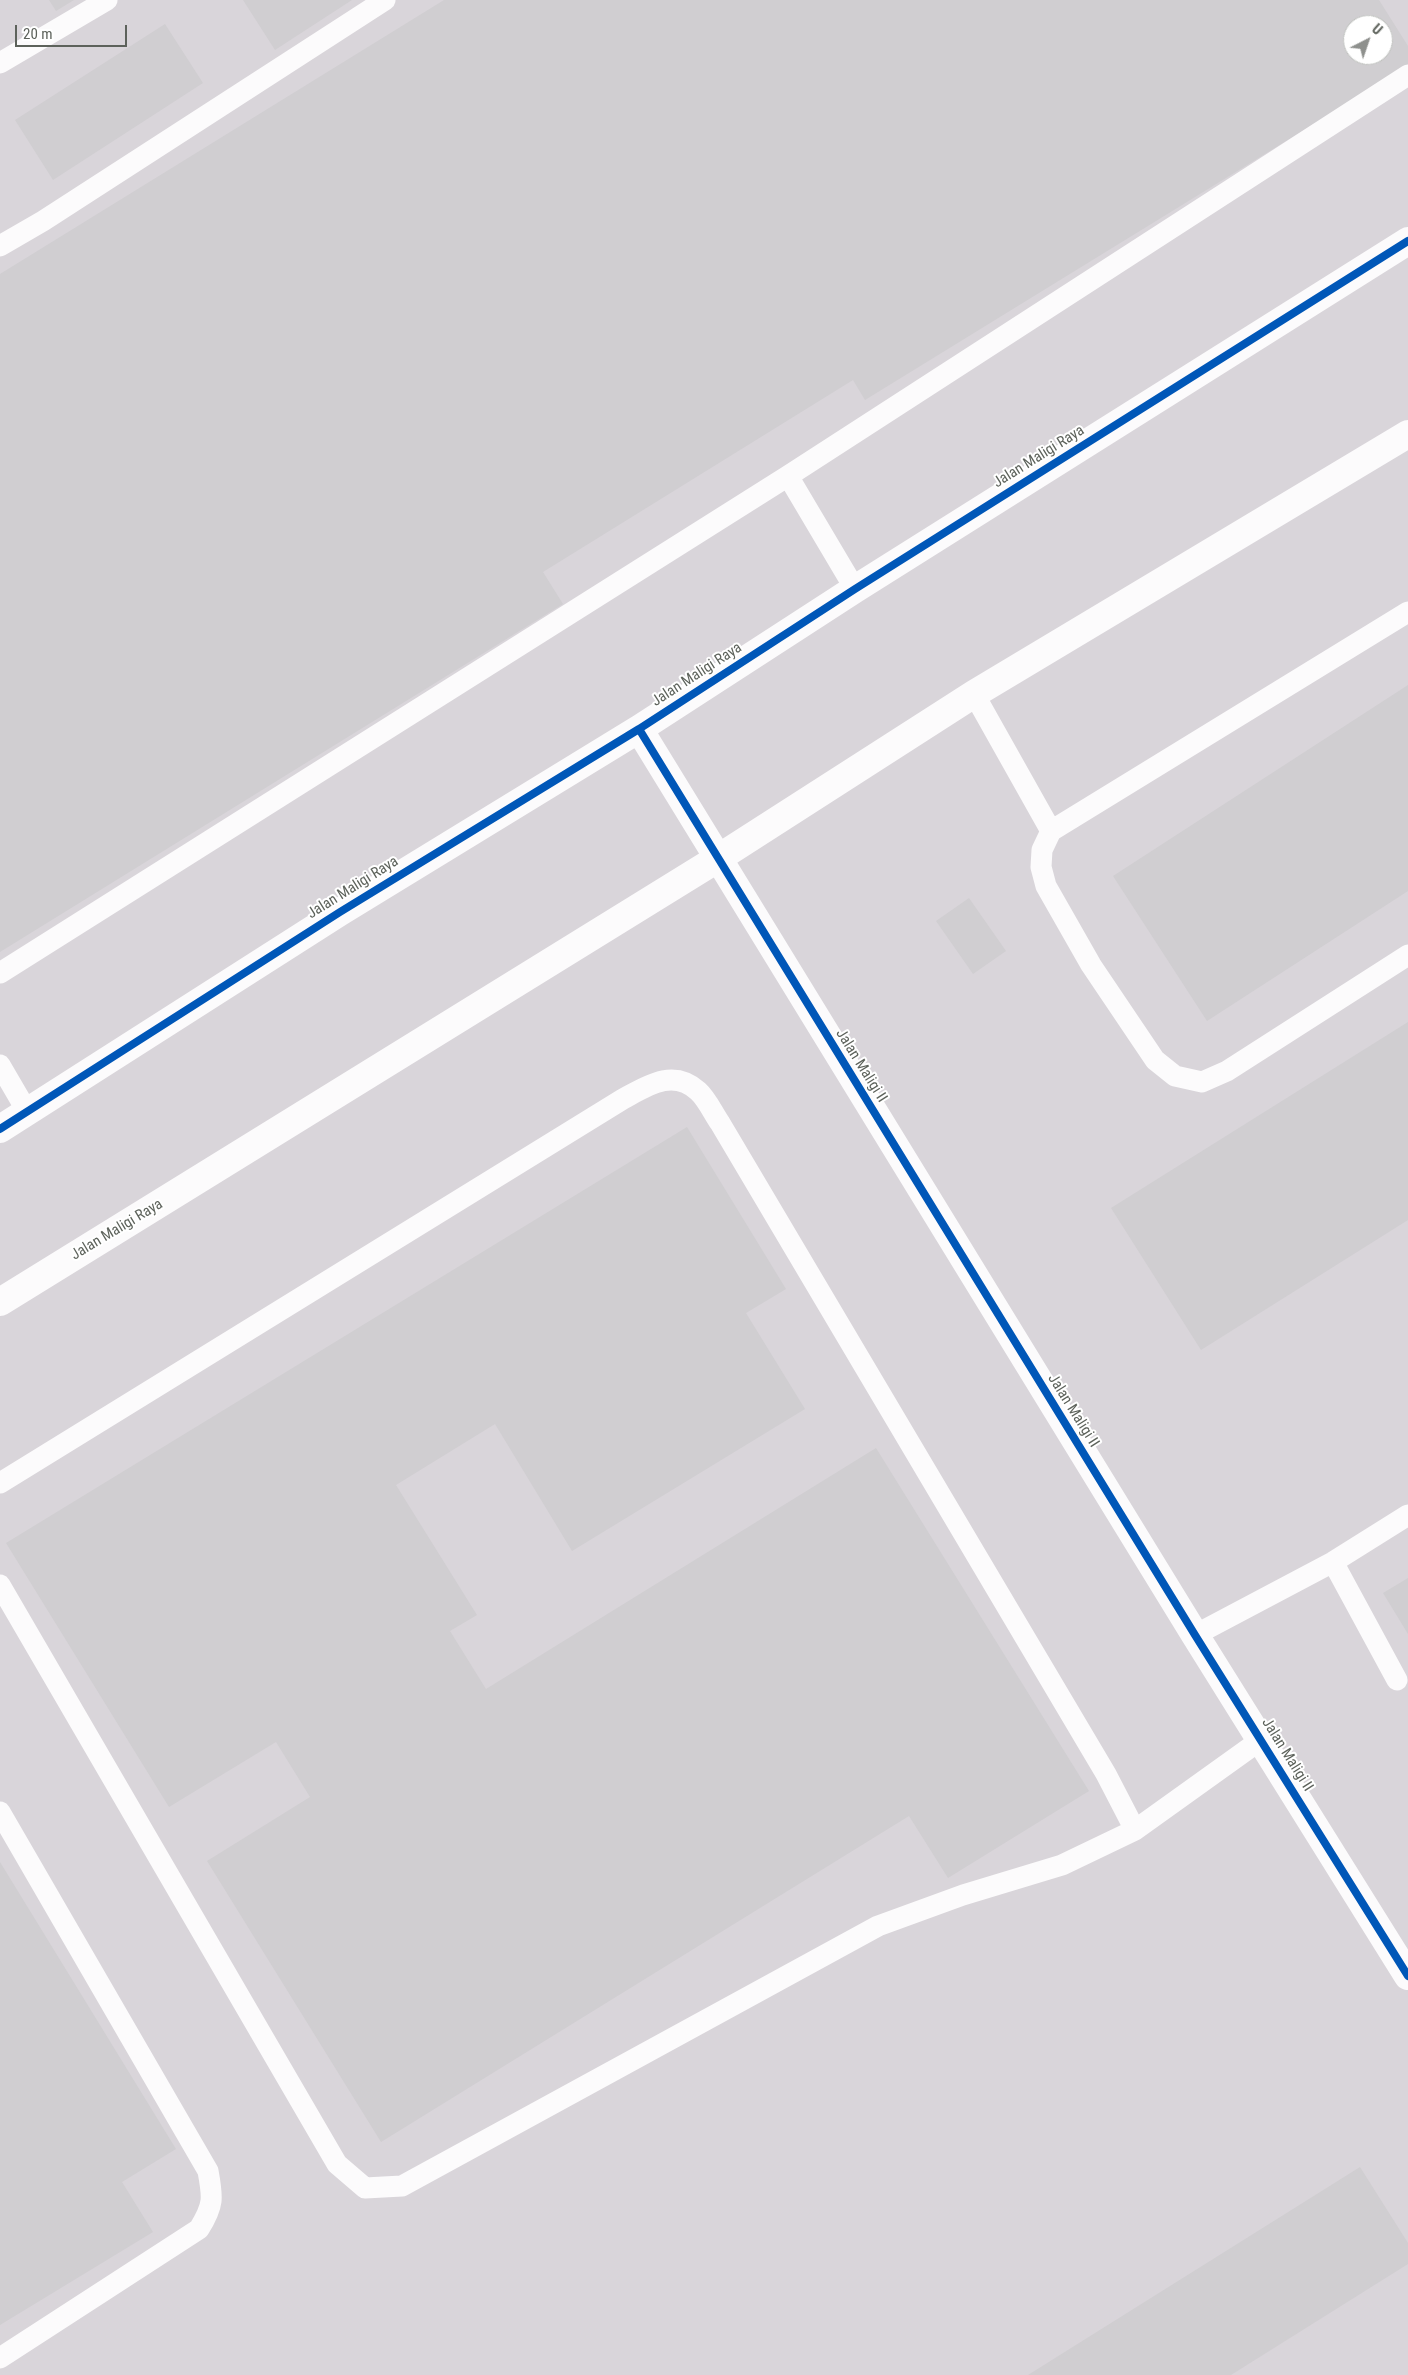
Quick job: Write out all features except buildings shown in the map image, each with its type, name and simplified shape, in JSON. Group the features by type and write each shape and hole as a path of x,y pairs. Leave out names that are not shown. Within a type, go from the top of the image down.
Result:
{"street":[{"name":"Jalan Maligi Raya","path":"0,1130 340,912 639,729 855,589 1408,242"},
{"name":"Jalan Maligi Raya","path":"0,1302 717,859 974,694 1408,434"},
{"name":"Jalan Maligi II","path":"639,729 717,859 1195,1635 1262,1739 1408,1976"}],"lane":[{"path":"0,63 107,0"},
{"path":"0,246 43,221 385,0"},
{"path":"0,973 788,476 1408,76"},
{"path":"788,476 855,589"},
{"path":"1408,612 1051,831 1042,850 1041,867 1046,886 1091,965 1155,1060 1175,1076 1202,1082 1227,1071 1408,955"},
{"path":"974,694 1051,831"},
{"path":"0,1065 28,1113"},
{"path":"0,1482 623,1099 653,1083 675,1079 698,1091 720,1123 1106,1774 1135,1830"},
{"path":"1195,1635 1333,1562 1408,1515"},
{"path":"1333,1562 1397,1680"},
{"path":"0,1585 337,2164 365,2188 402,2186 878,1926 963,1895 1062,1865 1135,1830 1262,1739"},
{"path":"0,1812 208,2171 212,2196 210,2212 199,2229 0,2358"}],"shaded area":[{"path":"0,0 1408,0 1408,2375 0,2375"}],"cycle path":[{"path":"0,1129 340,912 639,729 855,589 1408,241"},
{"path":"639,729 1195,1635 1408,1976"}]}
